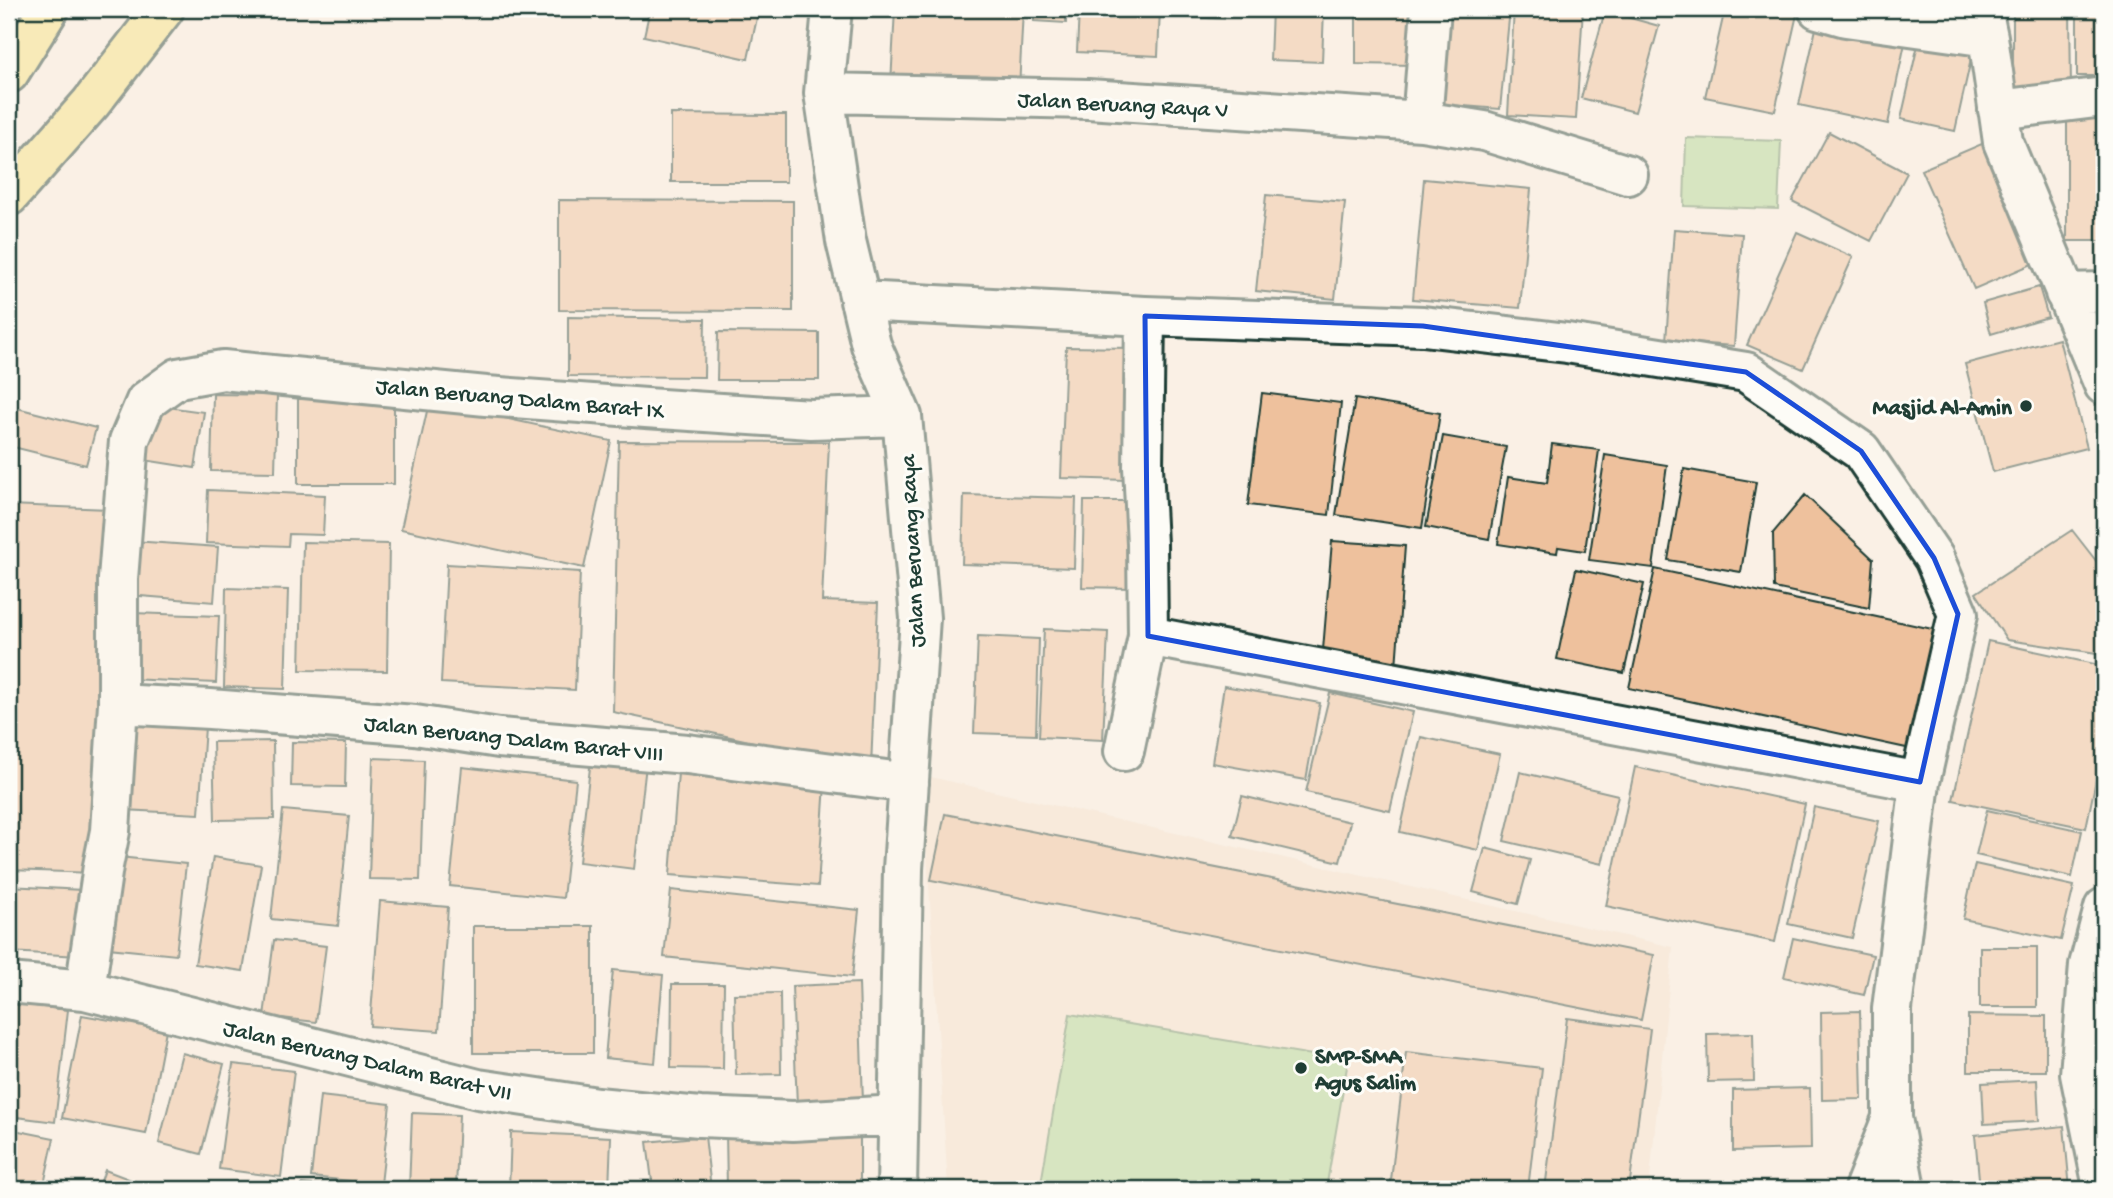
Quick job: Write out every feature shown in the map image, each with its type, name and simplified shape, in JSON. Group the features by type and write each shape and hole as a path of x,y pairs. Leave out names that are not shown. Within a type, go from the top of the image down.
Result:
{"highway":[{"path":"9,73 49,9"},
{"path":"9,196 91,103 164,9"}],"street":[{"name":"Jalan Beruang Raya","path":"832,9 824,93 846,241 860,301 871,345 902,415 920,618 903,869 897,1189"},
{"path":"1422,121 1431,9"},
{"path":"1818,9 1846,17 1985,23 2003,142 2104,384"},
{"name":"Jalan Beruang Raya V","path":"824,93 1088,99 1422,121 1484,131 1628,175"},
{"path":"1998,110 2104,97"},
{"path":"2065,293 2104,292"},
{"path":"860,301 1146,316 1423,326 1566,343 1746,372 1861,451 1934,558 1958,614 1920,782 1892,1009 1892,1118 1905,1189"},
{"path":"1124,751 1148,636 1143,467 1146,316"},
{"name":"Jalan Beruang Dalam Barat IX","path":"118,704 118,579 129,441 146,401 178,378 223,370 688,411 811,419 902,415"},
{"path":"1148,636 1920,782"},
{"path":"85,990 110,831 118,704"},
{"name":"Jalan Beruang Dalam Barat VIII","path":"118,704 415,725 499,738 687,754 909,783"},
{"path":"2104,908 2089,965 2080,1074 2104,1185"},
{"name":"Jalan Beruang Dalam Barat VII","path":"9,983 85,990 478,1089 597,1107 700,1117 793,1121 898,1115"},
{"path":"1864,1189 1892,1118"}],"highlighted area":[{"path":"1145,316 1423,326 1746,372 1861,451 1934,558 1958,614 1920,782 1148,636"}],"shaded area":[{"name":"SMP-SMA Agus Salim","path":"922,775 1673,947 1649,1189 948,1189"}],"green space":[{"path":"1686,138 1781,141 1778,209 1684,206"},
{"path":"1070,1014 1348,1061 1326,1189 1040,1189"}],"building":[{"path":"650,9 759,9 748,59 644,36"},
{"path":"895,9 1023,9 1019,90 891,84"},
{"path":"1034,9 1066,9 1066,23 1034,21"},
{"path":"1079,9 1160,9 1158,56 1077,52"},
{"path":"1170,9 1225,9 1224,19 1170,16"},
{"path":"1272,9 1324,9 1322,62 1270,60"},
{"path":"1356,9 1415,9 1415,65 1356,64"},
{"path":"1447,9 1510,9 1500,109 1439,104"},
{"path":"1514,9 1583,9 1576,119 1508,115"},
{"path":"1725,9 1798,10 1775,111 1705,97"},
{"path":"2013,9 2070,9 2071,90 2013,90"},
{"path":"2077,9 2104,9 2104,76 2077,76"},
{"path":"1605,11 1659,26 1635,112 1581,98"},
{"path":"1817,24 1905,43 1888,124 1799,105"},
{"path":"1919,40 1973,50 1955,131 1901,119"},
{"path":"2067,110 2104,110 2104,241 2067,241"},
{"path":"671,114 786,115 786,182 671,182"},
{"path":"1829,132 1907,173 1871,241 1792,201"},
{"path":"1984,143 2037,262 1974,289 1921,170"},
{"path":"1424,179 1531,189 1520,308 1413,299"},
{"path":"1266,195 1345,202 1335,299 1256,291"},
{"path":"559,200 793,201 793,311 559,310"},
{"path":"1674,229 1742,234 1734,346 1666,341"},
{"path":"1797,232 1853,257 1803,369 1747,345"},
{"path":"2039,287 2048,317 1991,334 1983,303"},
{"path":"568,317 705,319 704,377 568,376"},
{"path":"718,332 819,333 819,380 717,380"},
{"name":"Masjid Al-Amin","path":"2059,339 2087,448 1993,472 1965,364"},
{"path":"1066,347 1132,348 1127,480 1061,478"},
{"path":"1262,393 1341,403 1329,515 1248,505"},
{"path":"213,394 277,395 275,472 211,471"},
{"path":"298,399 394,399 394,484 298,484"},
{"path":"1355,399 1440,413 1422,528 1336,515"},
{"path":"429,402 611,441 584,568 401,529"},
{"path":"153,405 204,412 195,468 144,460"},
{"path":"9,406 96,428 86,465 9,446"},
{"path":"1443,436 1506,447 1489,539 1426,527"},
{"path":"619,441 829,442 822,601 878,603 871,767 613,712"},
{"path":"1552,444 1599,450 1585,551 1558,547 1557,553 1498,544 1508,477 1547,483"},
{"path":"1605,455 1667,465 1653,568 1589,560"},
{"path":"1684,469 1756,482 1741,572 1668,560"},
{"path":"208,490 325,495 323,535 289,534 288,546 206,543"},
{"path":"964,495 1076,498 1074,568 962,564"},
{"path":"1805,495 1873,559 1869,608 1774,588 1773,533"},
{"path":"1084,501 1131,501 1130,588 1082,587"},
{"path":"9,505 109,509 95,873 9,870"},
{"path":"2072,530 2104,571 2104,654 2007,640 1976,593"},
{"path":"133,541 218,547 214,602 128,595"},
{"path":"1332,541 1405,546 1396,667 1322,662"},
{"path":"303,542 389,544 387,671 300,670"},
{"path":"447,564 580,572 575,690 441,683"},
{"path":"1576,569 1644,584 1624,673 1557,659"},
{"path":"1655,569 1937,630 1911,749 1629,688"},
{"path":"226,588 288,590 285,689 224,687"},
{"path":"132,613 219,616 216,683 128,679"},
{"path":"1044,629 1108,632 1103,740 1039,737"},
{"path":"978,636 1039,639 1036,735 974,733"},
{"path":"1988,641 2104,666 2104,741 2086,828 1953,800"},
{"path":"1224,686 1320,703 1306,780 1212,763"},
{"path":"1330,693 1413,712 1390,811 1306,792"},
{"path":"130,722 205,727 199,814 124,810"},
{"path":"1421,737 1500,754 1478,850 1400,832"},
{"path":"273,741 274,819 215,820 213,742"},
{"path":"292,742 346,743 345,787 291,786"},
{"path":"373,758 424,760 420,880 369,879"},
{"path":"591,759 646,765 634,869 579,862"},
{"path":"462,767 576,780 563,898 450,886"},
{"path":"1635,767 1805,804 1775,942 1606,906"},
{"path":"1520,772 1618,795 1602,864 1504,841"},
{"path":"678,773 825,784 818,886 670,875"},
{"path":"1242,796 1350,822 1340,862 1232,836"},
{"path":"1814,807 1879,821 1852,938 1788,924"},
{"path":"283,810 349,816 338,926 271,919"},
{"path":"1987,810 2082,831 2072,877 1976,855"},
{"path":"945,814 1654,955 1641,1020 931,880"},
{"path":"1485,848 1530,860 1518,904 1473,892"},
{"path":"109,856 186,864 176,955 99,947"},
{"path":"213,857 261,865 243,971 195,964"},
{"path":"1975,864 2074,886 2061,940 1963,919"},
{"path":"9,886 82,890 79,956 9,952"},
{"path":"671,890 859,910 852,977 664,957"},
{"path":"380,901 448,907 439,1031 370,1026"},
{"path":"473,926 593,926 593,1053 473,1053"},
{"path":"1793,938 1873,955 1864,995 1784,977"},
{"path":"274,940 326,946 316,1022 264,1016"},
{"path":"1980,947 2037,947 2037,1007 1980,1007"},
{"path":"613,970 663,975 655,1063 605,1058"},
{"path":"859,983 863,1102 797,1105 792,986"},
{"path":"672,984 724,984 723,1069 671,1068"},
{"path":"780,993 781,1074 736,1075 734,994"},
{"path":"9,1003 68,1010 55,1122 9,1116"},
{"path":"1860,1011 1862,1099 1822,1100 1821,1012"},
{"path":"82,1015 166,1030 146,1134 62,1118"},
{"path":"1968,1015 2046,1016 2046,1071 1968,1071"},
{"path":"1567,1018 1650,1029 1629,1189 1545,1189"},
{"path":"1753,1033 1754,1081 1708,1082 1707,1034"},
{"path":"1406,1052 1542,1068 1528,1189 1390,1189"},
{"path":"182,1053 224,1064 201,1154 159,1143"},
{"path":"233,1064 294,1071 281,1177 219,1169"},
{"path":"2037,1080 2039,1121 1984,1124 1982,1083"},
{"path":"1810,1088 1811,1149 1733,1151 1733,1090"},
{"path":"320,1096 390,1104 381,1184 311,1177"},
{"path":"412,1113 459,1115 456,1189 409,1189"},
{"path":"2064,1126 2070,1189 1980,1189 1975,1135"},
{"path":"9,1129 54,1138 43,1189 9,1189"},
{"path":"860,1130 860,1189 727,1189 726,1131"},
{"path":"511,1132 611,1137 609,1189 509,1189"},
{"path":"705,1136 711,1189 653,1189 647,1142"},
{"path":"105,1170 155,1189 98,1189"},
{"path":"302,1184 365,1189 301,1189"}],"place":[{"name":"Masjid Al-Amin","path":"2026,406"},
{"name":"SMP-SMA Agus Salim","path":"1301,1068"}]}
